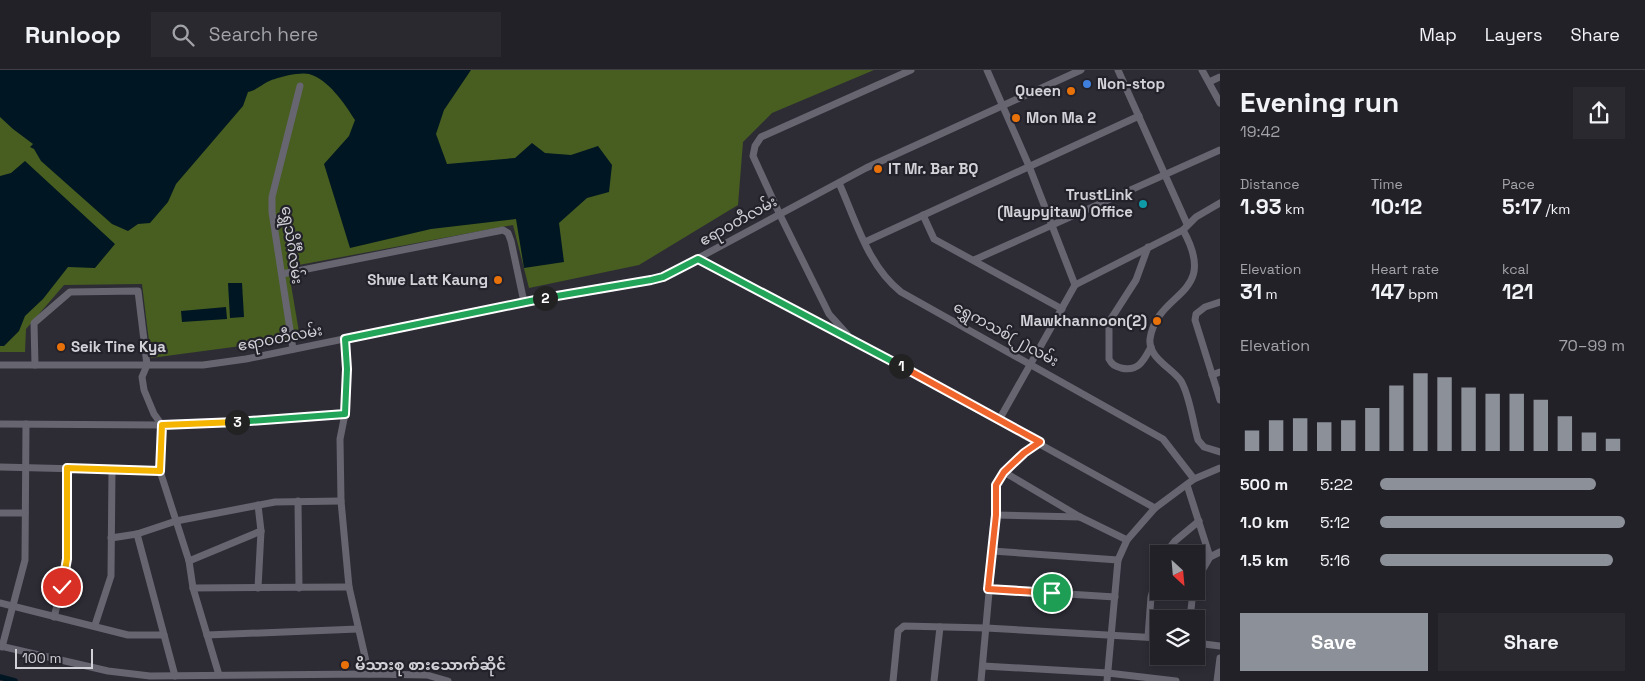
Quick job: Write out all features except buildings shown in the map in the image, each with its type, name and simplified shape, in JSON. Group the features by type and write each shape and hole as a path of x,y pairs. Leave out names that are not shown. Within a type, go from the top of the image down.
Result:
{"street":[{"path":"852,340 829,314 753,156 755,146 761,137 911,70"},
{"path":"987,70 1029,166 1076,285"},
{"name":"ဧရာဝတီလမ်း","path":"0,365 203,365 345,339 524,302 663,277 866,168 1081,70"},
{"path":"1118,70 1165,175 1194,255 1192,278 1187,288 1158,320 1152,330 1151,347 1143,362 1136,368 1128,369 1114,366 1109,359 1109,322 1136,280 1148,247"},
{"path":"1202,70 1220,103"},
{"path":"1209,82 1220,77"},
{"name":"ရွှေသိင်္ဂီလမ်း","path":"293,349 272,212 272,197 300,86"},
{"path":"865,242 1139,116"},
{"path":"974,260 1220,150"},
{"name":"ရွှေကသစ်(၂)လမ်း","path":"839,183 877,269 901,292 1163,439 1194,480"},
{"path":"999,420 1076,285 1185,227 1212,205 1220,203"},
{"path":"923,215 934,239 1062,309"},
{"path":"282,274 503,230 508,233 511,241 524,302"},
{"path":"698,259 1040,442 1155,508"},
{"path":"34,365 34,323 66,294 77,290 134,290 139,294 147,365 142,377 144,390 154,414 162,425 160,471 189,561 193,588 219,675"},
{"path":"1220,302 1200,310 1196,314 1195,320 1220,400"},
{"path":"345,339 347,369 345,414 340,438 342,501 349,587 369,674"},
{"path":"1151,347 1181,381 1198,440 1204,447 1220,452"},
{"path":"1212,375 1220,372"},
{"path":"0,424 162,425 266,421 345,414"},
{"path":"26,424 25,560 1,646 108,671 150,676 369,674 427,676 448,681"},
{"path":"981,681 996,515 996,485 1004,472 1024,453 1040,442"},
{"path":"0,467 160,471"},
{"path":"54,616 67,559 67,468"},
{"path":"1108,677 1118,560 1127,540 1155,508 1194,480 1220,468"},
{"path":"95,626 111,576 112,470"},
{"path":"1004,472 1080,517 1127,540"},
{"path":"1187,485 1210,557"},
{"path":"111,538 138,534 176,521 258,505 298,501 342,501"},
{"path":"298,501 299,588"},
{"path":"258,505 261,531 258,588"},
{"path":"0,513 25,513"},
{"path":"996,515 1080,517"},
{"path":"1172,545 1199,521"},
{"path":"189,561 261,531"},
{"path":"138,534 175,676"},
{"path":"992,550 1118,560"},
{"path":"1205,566 1210,557 1220,552"},
{"path":"193,588 349,587"},
{"path":"988,589 1114,597"},
{"path":"893,681 900,628 940,626 1148,637 1152,600"},
{"path":"0,603 128,635 164,635"},
{"path":"934,681 940,626"},
{"path":"207,634 358,629"},
{"path":"1205,644 1220,646"},
{"path":"1217,681 1220,658"},
{"path":"983,666 1176,681"}],"green space":[{"path":"0,70 874,70 772,113 743,142 738,205 639,265 529,288 513,225 288,267 300,338 151,358 142,284 64,285 26,329 25,352 0,352"}],"water":[{"path":"0,70 471,70 444,110 436,134 447,164 515,158 532,143 545,153 571,155 598,146 612,165 609,192 587,198 559,223 564,262 524,268 516,219 431,229 350,248 324,164 349,136 355,120 341,100 323,81 309,74 301,74 271,80 248,92 243,106 176,184 168,202 150,223 138,224 128,231 112,224 41,161 34,149 30,147 33,144 0,117"},
{"path":"25,161 115,244 95,268 68,267 43,299 25,316 19,331 4,346 0,346 0,176 11,173"},
{"path":"228,283 242,283 244,317 230,318"},
{"path":"226,307 227,319 182,322 181,311"}],"waterway":[{"path":"0,677 15,681"}],"place":[{"name":"Non-stop","path":"1087,84"},
{"name":"Queen","path":"1071,91"},
{"name":"Mon Ma 2","path":"1016,118"},
{"name":"IT Mr. Bar BQ","path":"878,169"},
{"name":"TrustLink (Naypyitaw) Office","path":"1143,204"},
{"name":"Shwe Latt Kaung","path":"498,280"},
{"name":"Mawkhannoon(2)","path":"1157,321"},
{"name":"Seik Tine Kya","path":"61,347"},
{"name":"မိသားစု စားသောက်ဆိုင်","path":"345,665"}],"route":[{"path":"62,587 67,559 67,468 160,471 162,425 266,421 345,414 347,369 345,339 524,302 651,280 663,277 698,259 1040,442 1024,453 1004,472 996,485 996,515 988,589 1052,593"}]}
